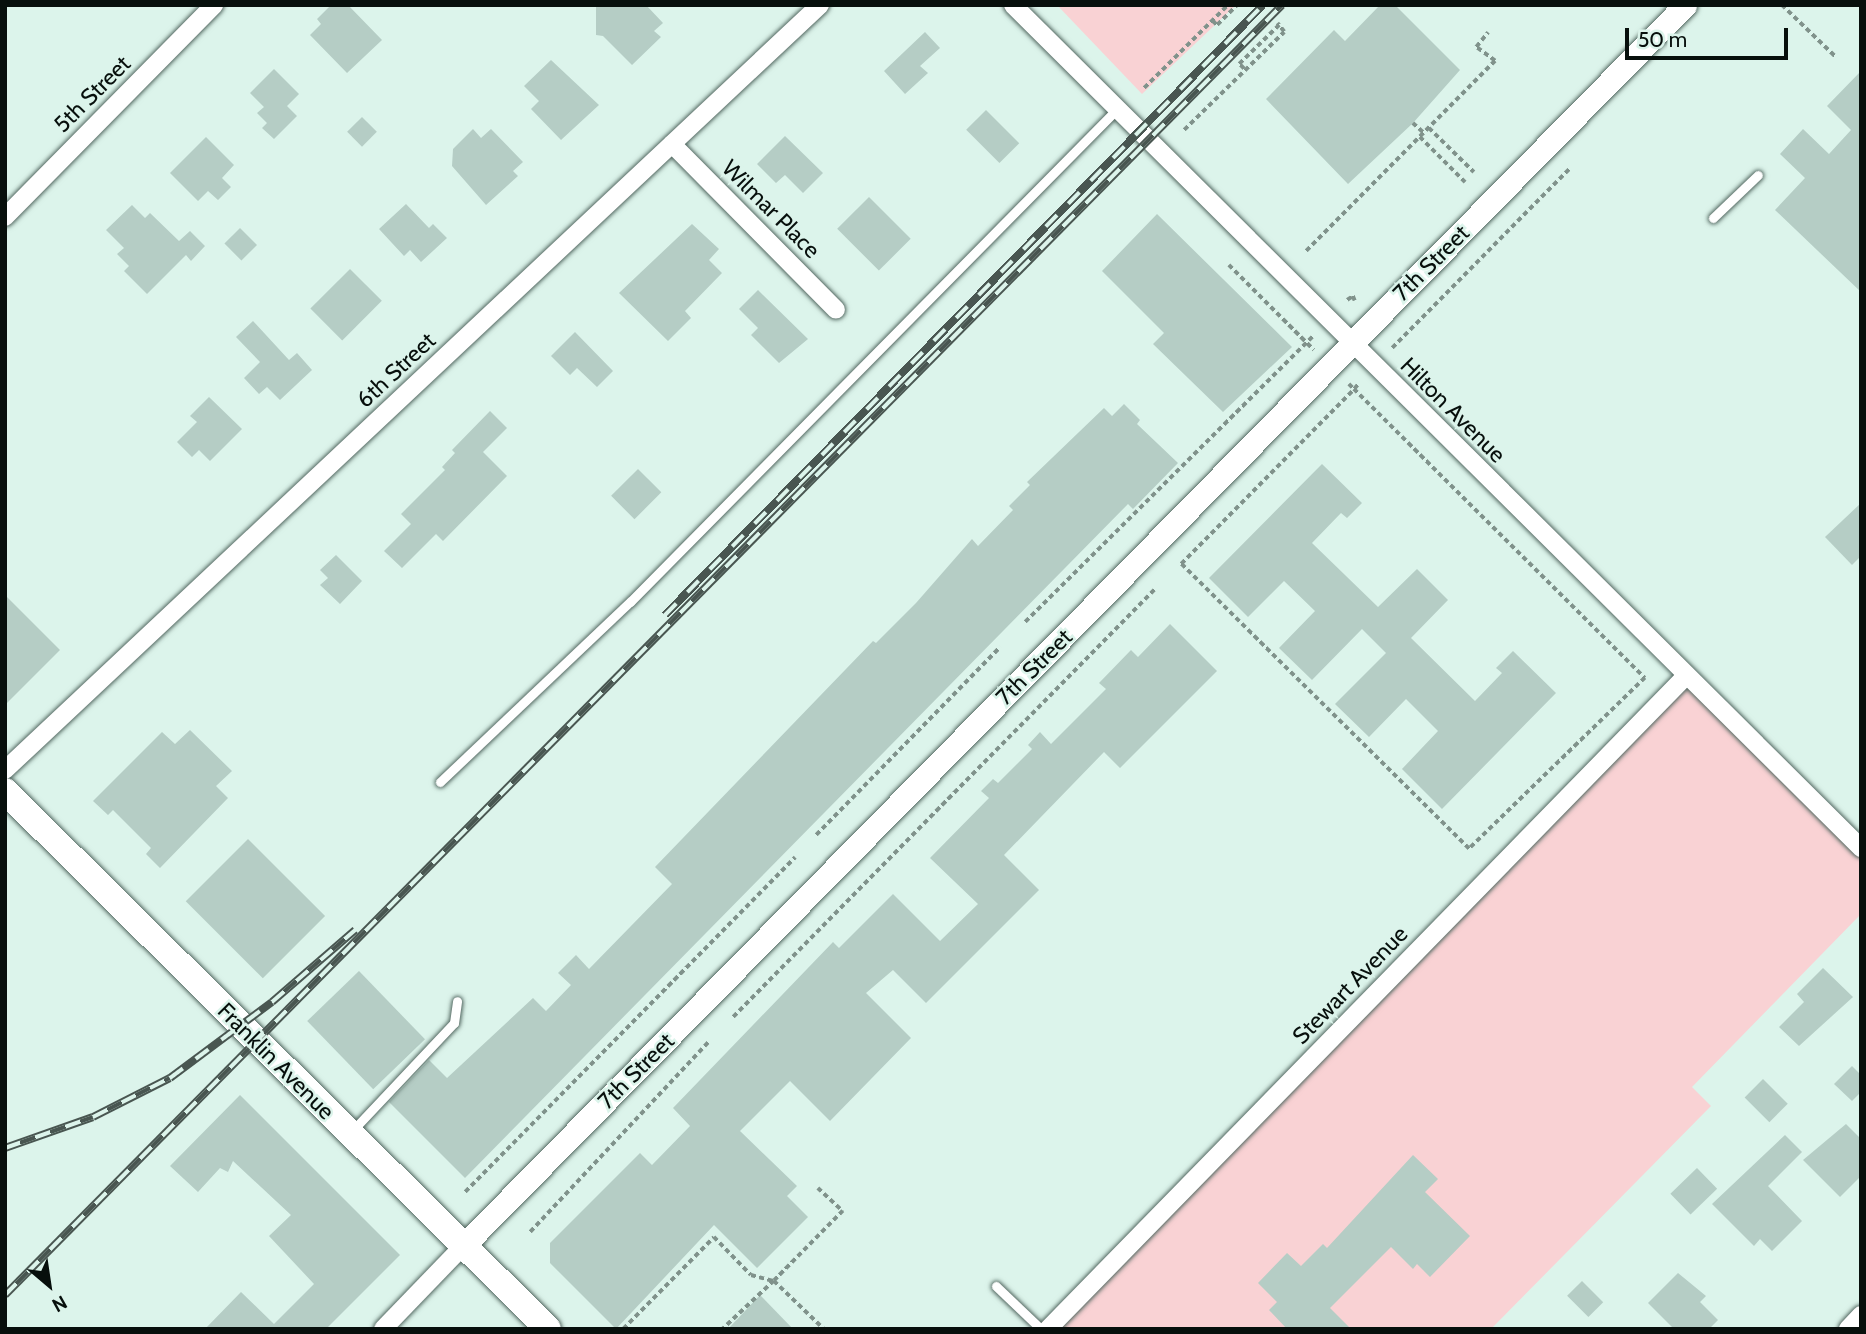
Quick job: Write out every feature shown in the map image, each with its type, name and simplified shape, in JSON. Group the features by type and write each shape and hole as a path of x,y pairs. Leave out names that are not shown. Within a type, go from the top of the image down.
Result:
{"main road":[{"name":"Franklin Avenue","path":"5,792 548,1329"}],"street":[{"name":"5th Street","path":"5,217 214,5"},
{"name":"6th Street","path":"5,770 820,5"},
{"name":"Hilton Avenue","path":"1013,5 1861,848"},
{"name":"7th Street","path":"383,1329 1685,5"},
{"name":"Wilmar Place","path":"672,144 836,310"},
{"name":"Stewart Avenue","path":"1048,1329 1686,676"},
{"path":"1848,1329 1861,1315"}],"lane":[{"path":"440,782 630,602 1117,109"},
{"path":"1713,218 1758,175"},
{"path":"349,1133 454,1023 457,1001"},
{"path":"996,1286 1041,1329"}],"path":[{"path":"1144,88 1228,5"},
{"path":"1213,20 1217,25 1237,5"},
{"path":"1782,5 1836,57"},
{"path":"1184,130 1284,32 1278,24 1239,64 1244,69"},
{"path":"1306,251 1495,61 1476,47 1488,32"},
{"path":"1413,122 1424,133"},
{"path":"1429,128 1474,173"},
{"path":"1420,137 1465,182"},
{"path":"1393,345 1569,169"},
{"path":"1229,265 1315,351"},
{"path":"1347,300 1353,296 1355,301"},
{"path":"1025,622 1313,336"},
{"path":"1349,384 1354,389 1646,678 1469,849 1181,564 1354,389 1359,383"},
{"path":"733,1017 1154,590"},
{"path":"816,835 1000,647"},
{"path":"465,1192 794,856"},
{"path":"530,1232 710,1040"},
{"path":"723,1329 843,1211 818,1188"},
{"path":"623,1329 714,1237 751,1275 774,1281 824,1329"}],"shaded area":[{"path":"1057,5 1236,5 1142,94"},
{"path":"1686,676 1861,849 1861,914 1692,1087 1711,1106 1491,1329 1045,1329"}],"building":[{"path":"331,5 348,5 382,40 347,73 310,35 321,24 317,19"},
{"path":"596,5 646,5 663,23 654,31 661,37 632,65 603,36 596,35"},
{"path":"1380,5 1395,5 1460,70 1413,123 1348,184 1266,99 1334,30 1345,41"},
{"path":"925,32 940,48 920,66 928,73 905,94 884,71"},
{"path":"551,60 599,105 561,140 531,109 539,101 524,86"},
{"path":"274,69 299,94 287,106 297,116 274,139 262,128 267,123 257,113 264,107 250,93"},
{"path":"1861,71 1861,292 1775,210 1805,178 1780,154 1803,129 1829,154 1851,130 1827,106"},
{"path":"986,110 1019,143 999,163 966,130"},
{"path":"362,117 377,132 362,147 347,132"},
{"path":"473,129 481,138 491,129 523,162 513,171 518,176 486,205 452,166 453,149"},
{"path":"785,136 823,173 803,193 785,175 776,183 757,164"},
{"path":"206,137 234,165 222,178 231,187 218,200 208,191 198,201 170,173"},
{"path":"869,197 911,239 879,271 837,229"},
{"path":"406,204 429,228 433,224 447,238 421,262 410,250 404,256 379,229"},
{"path":"132,205 145,218 150,213 179,241 190,231 205,246 191,261 186,255 147,294 124,271 129,266 117,254 124,248 106,230"},
{"path":"1157,214 1292,347 1223,412 1153,344 1164,333 1102,271"},
{"path":"692,224 719,249 709,260 722,273 685,311 691,318 668,341 619,293"},
{"path":"240,228 257,245 241,261 224,244"},
{"path":"350,269 382,301 342,340 310,309"},
{"path":"758,290 808,339 779,363 751,335 758,328 739,309"},
{"path":"253,321 289,360 297,353 312,370 280,400 267,387 259,394 244,378 260,362 236,337"},
{"path":"575,332 613,371 597,387 577,368 570,375 551,356"},
{"path":"209,397 242,429 210,461 199,450 192,457 177,442 197,422 190,416"},
{"path":"1124,404 1140,420 1137,424 1178,463 1133,509 1128,504 465,1178 389,1102 429,1060 447,1078 533,998 546,1011 571,985 558,973 576,955 589,969 672,884 655,867 873,641 876,643 916,603 972,539 978,546 1013,510 1009,506 1030,485 1027,482 1104,408 1112,416"},
{"path":"490,411 507,428 483,452 507,476 443,541 436,534 402,568 384,551 411,524 401,514 445,470 442,467 455,453 452,450"},
{"path":"1322,464 1362,503 1347,518 1341,513 1312,543 1378,607 1417,569 1448,600 1411,638 1475,701 1502,673 1496,668 1513,651 1556,693 1442,809 1402,769 1438,731 1406,699 1369,737 1335,704 1386,653 1362,629 1312,680 1279,648 1315,611 1284,581 1248,617 1209,578"},
{"path":"638,469 661,492 634,519 611,496"},
{"path":"1861,503 1861,556 1852,565 1825,537"},
{"path":"336,555 362,581 340,604 320,585 328,578 320,570"},
{"path":"5,595 60,650 5,705"},
{"path":"1170,624 1217,671 1120,768 1104,752 1004,855 1039,890 926,1003 893,970 866,993 911,1038 830,1121 790,1081 740,1131 797,1186 787,1196 808,1217 757,1268 714,1225 616,1329 550,1263 550,1243 640,1153 652,1165 690,1126 673,1108 833,942 839,948 893,894 940,941 978,904 930,858 989,798 981,791 993,779 998,783 1032,749 1028,745 1040,732 1051,744 1106,689 1099,683 1131,650 1138,657"},
{"path":"190,730 232,771 216,786 228,798 160,868 146,854 151,848 113,810 108,815 93,801 162,732 175,744"},
{"path":"248,839 325,916 263,978 186,901"},
{"path":"1823,968 1853,997 1799,1046 1779,1027 1804,1002 1797,994"},
{"path":"359,971 425,1039 373,1089 307,1021"},
{"path":"1852,1066 1861,1075 1861,1092 1852,1101 1834,1084"},
{"path":"1763,1079 1788,1104 1769,1122 1745,1097"},
{"path":"240,1095 400,1255 326,1329 205,1329 241,1292 274,1324 314,1284 269,1236 291,1215 233,1161 228,1172 220,1168 198,1192 170,1166"},
{"path":"1846,1124 1861,1139 1861,1176 1840,1197 1803,1160"},
{"path":"1785,1135 1802,1152 1768,1186 1802,1221 1772,1251 1760,1239 1754,1246 1712,1204"},
{"path":"1413,1155 1438,1179 1425,1192 1470,1236 1430,1277 1417,1264 1413,1269 1391,1247 1330,1308 1351,1329 1287,1329 1269,1310 1277,1302 1258,1283 1287,1253 1301,1266 1323,1244 1327,1248"},
{"path":"1697,1168 1717,1189 1691,1215 1670,1194"},
{"path":"1678,1273 1706,1296 1700,1302 1718,1320 1709,1329 1674,1329 1648,1303"},
{"path":"1582,1281 1603,1302 1588,1317 1567,1296"},
{"path":"760,1295 793,1329 728,1329"}],"railway":[{"path":"665,615 1263,5"},
{"path":"5,1295 1282,5"},
{"path":"5,1148 93,1117 170,1078 272,1002 355,930"}]}
